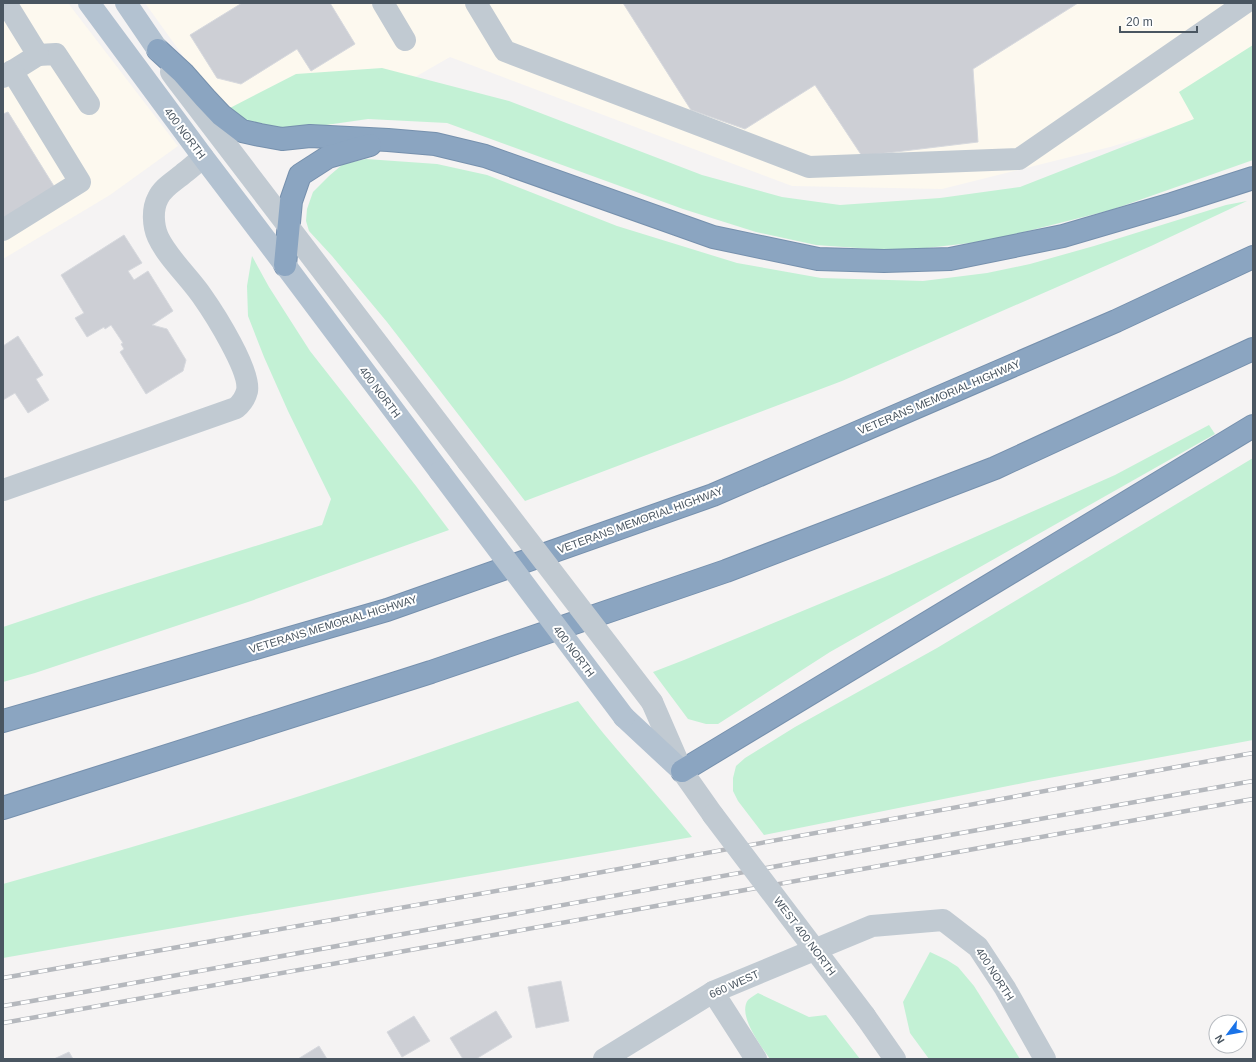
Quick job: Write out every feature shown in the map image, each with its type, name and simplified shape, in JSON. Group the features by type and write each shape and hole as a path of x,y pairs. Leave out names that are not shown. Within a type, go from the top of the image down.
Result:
{"highway":[{"path":"158,50 183,72 221,115 242,131 260,136 282,139 310,136 435,144 485,156 713,237 818,259 884,261 950,259 1063,236 1172,204 1253,178"},
{"path":"285,265 291,201 300,175 328,157 388,140"},
{"name":"VETERANS MEMORIAL HIGHWAY","path":"3,722 387,610 713,495 1116,321 1253,257"},
{"path":"3,808 431,672 726,571 995,468 1253,349"},
{"path":"682,771 1253,426"}],"main road":[{"name":"400 NORTH","path":"89,3 624,717 682,771"},
{"name":"400 NORTH","path":"126,3 158,50"}],"street":[{"path":"6,3 38,55"},
{"path":"382,3 405,40"},
{"path":"476,3 505,51 809,167 1019,159 1245,3"},
{"name":"400 NORTH","path":"158,50 176,79 652,702 682,771 713,815"},
{"path":"3,230 80,182 8,74 38,55 56,54 89,104"},
{"path":"3,490 236,408 244,400 248,389 246,377 223,328 202,296 165,249 158,236 154,223 155,209 158,198 164,190 203,157"},
{"name":"WEST 400 NORTH","path":"713,815 865,1016 895,1059"},
{"name":"400 NORTH","path":"872,926 943,920 973,943 978,947 1005,988 1045,1059"},
{"name":"660 WEST","path":"604,1059 713,992 872,926"},
{"path":"713,992 756,1059"}],"shaded area":[{"path":"3,3 68,3 178,146 110,195 3,259"},
{"path":"145,3 1253,3 1253,104 1110,147 942,189 792,186 450,57 328,127 267,132 228,111 191,67"}],"green space":[{"path":"1253,45 1253,160 1111,210 988,241 900,251 816,245 756,232 683,209 447,123 368,119 298,129 269,130 246,120 228,109 296,74 382,68 509,101 702,175 782,197 840,205 940,198 1020,187 1194,119 1179,92"},
{"path":"366,159 437,164 487,175 617,226 737,263 821,278 923,281 987,273 1030,264 1094,246 1226,205 1247,201 1151,246 842,381 525,501 387,322 309,231 306,221 307,209 313,192 343,164"},
{"path":"252,256 269,287 310,351 449,530 248,602 35,673 3,682 3,627 322,525 331,499 288,411 248,316 247,286"},
{"path":"1209,425 1215,434 830,652 718,724 706,724 688,719 653,672 887,576 1115,475"},
{"path":"1253,458 1253,740 1033,781 764,835 738,801 733,791 733,778 736,766 745,758 795,727 937,648"},
{"path":"578,701 605,736 692,837 3,958 3,884 300,796"},
{"path":"930,952 958,967 974,986 1020,1059 929,1059 910,1033 903,1002"},
{"path":"758,993 809,1017 826,1015 860,1059 770,1059 752,1030 746,1014 745,1006 748,1000"}],"building":[{"path":"242,3 330,3 355,44 311,71 297,49 241,84 217,78 190,35"},
{"path":"623,3 1078,3 973,69 978,142 862,156 815,85 745,129 691,110"},
{"path":"8,112 57,191 3,225 3,114"},
{"path":"124,235 142,263 128,271 134,280 148,271 173,311 152,325 167,329 186,360 183,371 146,394 120,352 124,349 121,344 123,343 111,325 105,329 104,327 87,337 75,318 84,313 61,275"},
{"path":"18,336 43,375 36,379 49,400 28,413 15,393 3,400 3,346"},
{"path":"561,981 569,1021 536,1028 528,987"},
{"path":"496,1011 512,1037 476,1059 463,1059 450,1038"},
{"path":"414,1016 430,1041 402,1057 387,1032"},
{"path":"319,1046 327,1059 298,1059"},
{"path":"69,1052 73,1059 54,1059"}],"railway":[{"path":"3,978 553,881 1253,753"},
{"path":"3,1006 1253,781"},
{"path":"3,1023 1253,799"}]}
